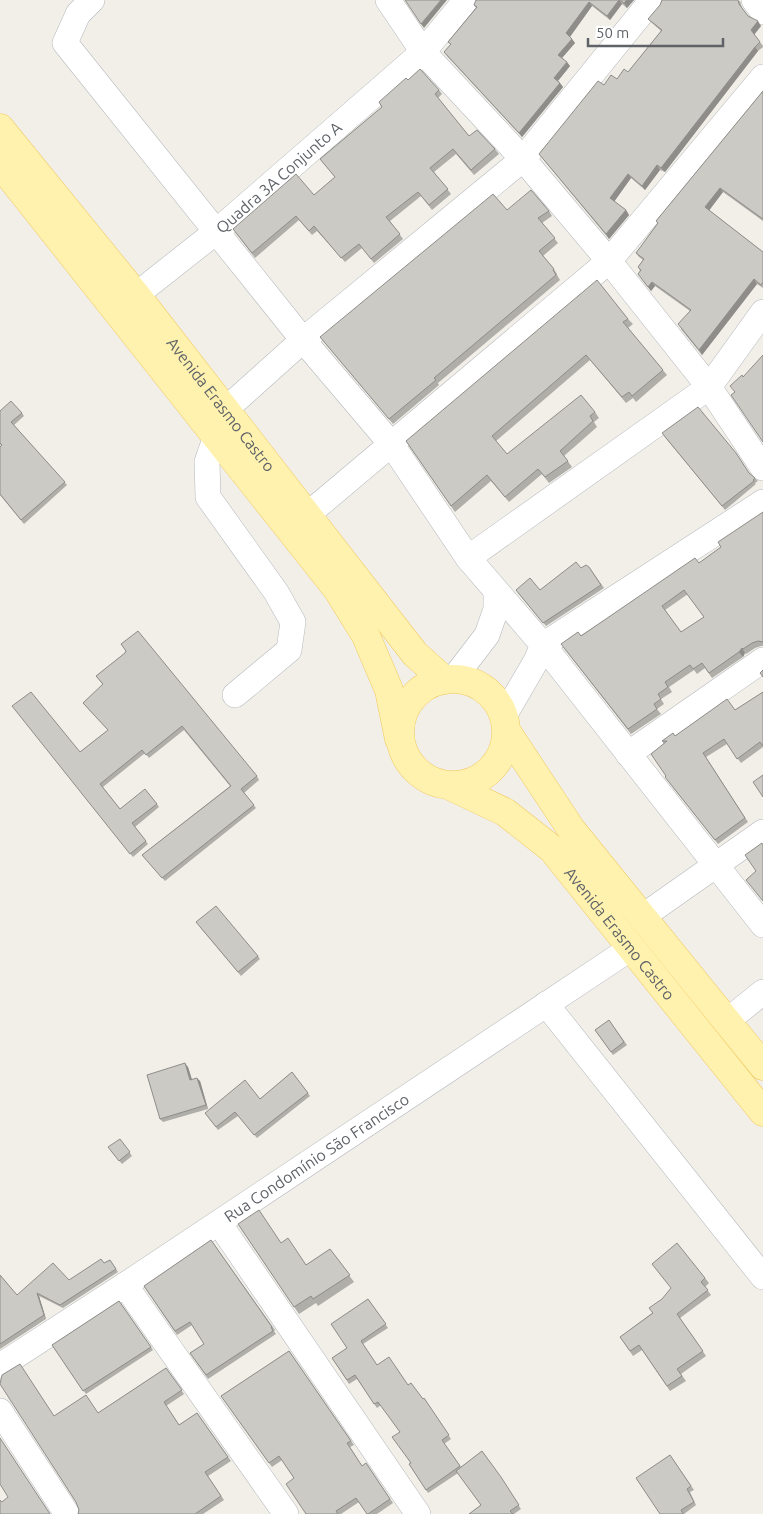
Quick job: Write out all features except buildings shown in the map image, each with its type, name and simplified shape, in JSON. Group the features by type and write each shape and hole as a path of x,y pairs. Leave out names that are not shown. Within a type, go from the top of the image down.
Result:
{"main road":[{"name":"Avenida Erasmo Castro","path":"0,128 136,295 414,654 448,679"},
{"name":"Avenida Erasmo Castro","path":"0,164 337,589 366,636 389,690 399,739"},
{"path":"448,679 470,681 485,689 497,701 506,724 504,749 496,764 483,776 467,784 450,786 431,782 416,771 405,757 399,739 401,719 410,700 425,687 448,679"},
{"name":"Avenida Erasmo Castro","path":"506,724 571,828 763,1066"},
{"name":"Avenida Erasmo Castro","path":"450,786 505,812 552,849 763,1112"}],"street":[{"path":"92,0 78,14 65,43 217,231 136,295"},
{"path":"388,0 423,52 522,159 609,261 709,388 763,468"},
{"name":"Quadra 3A Conjunto A","path":"466,0 423,52 217,231 304,340 392,445 468,558 543,645 763,925"},
{"path":"225,410 304,340 522,159 652,0"},
{"path":"754,0 763,12"},
{"path":"308,516 609,261 763,77"},
{"path":"468,558 709,388 763,312"},
{"path":"216,436 207,462 208,497 276,592 293,622 289,650 234,695"},
{"path":"506,724 543,645 763,502"},
{"path":"448,679 487,635 496,609 496,590"},
{"path":"628,754 763,660"},
{"path":"642,917 763,832"},
{"name":"Rua Condomínio São Francisco","path":"0,1366 219,1223 631,948"},
{"path":"727,1021 763,992"},
{"path":"546,1004 763,1277"},
{"path":"219,1223 418,1514"},
{"path":"125,1285 286,1514"},
{"path":"0,1411 67,1514"}]}
